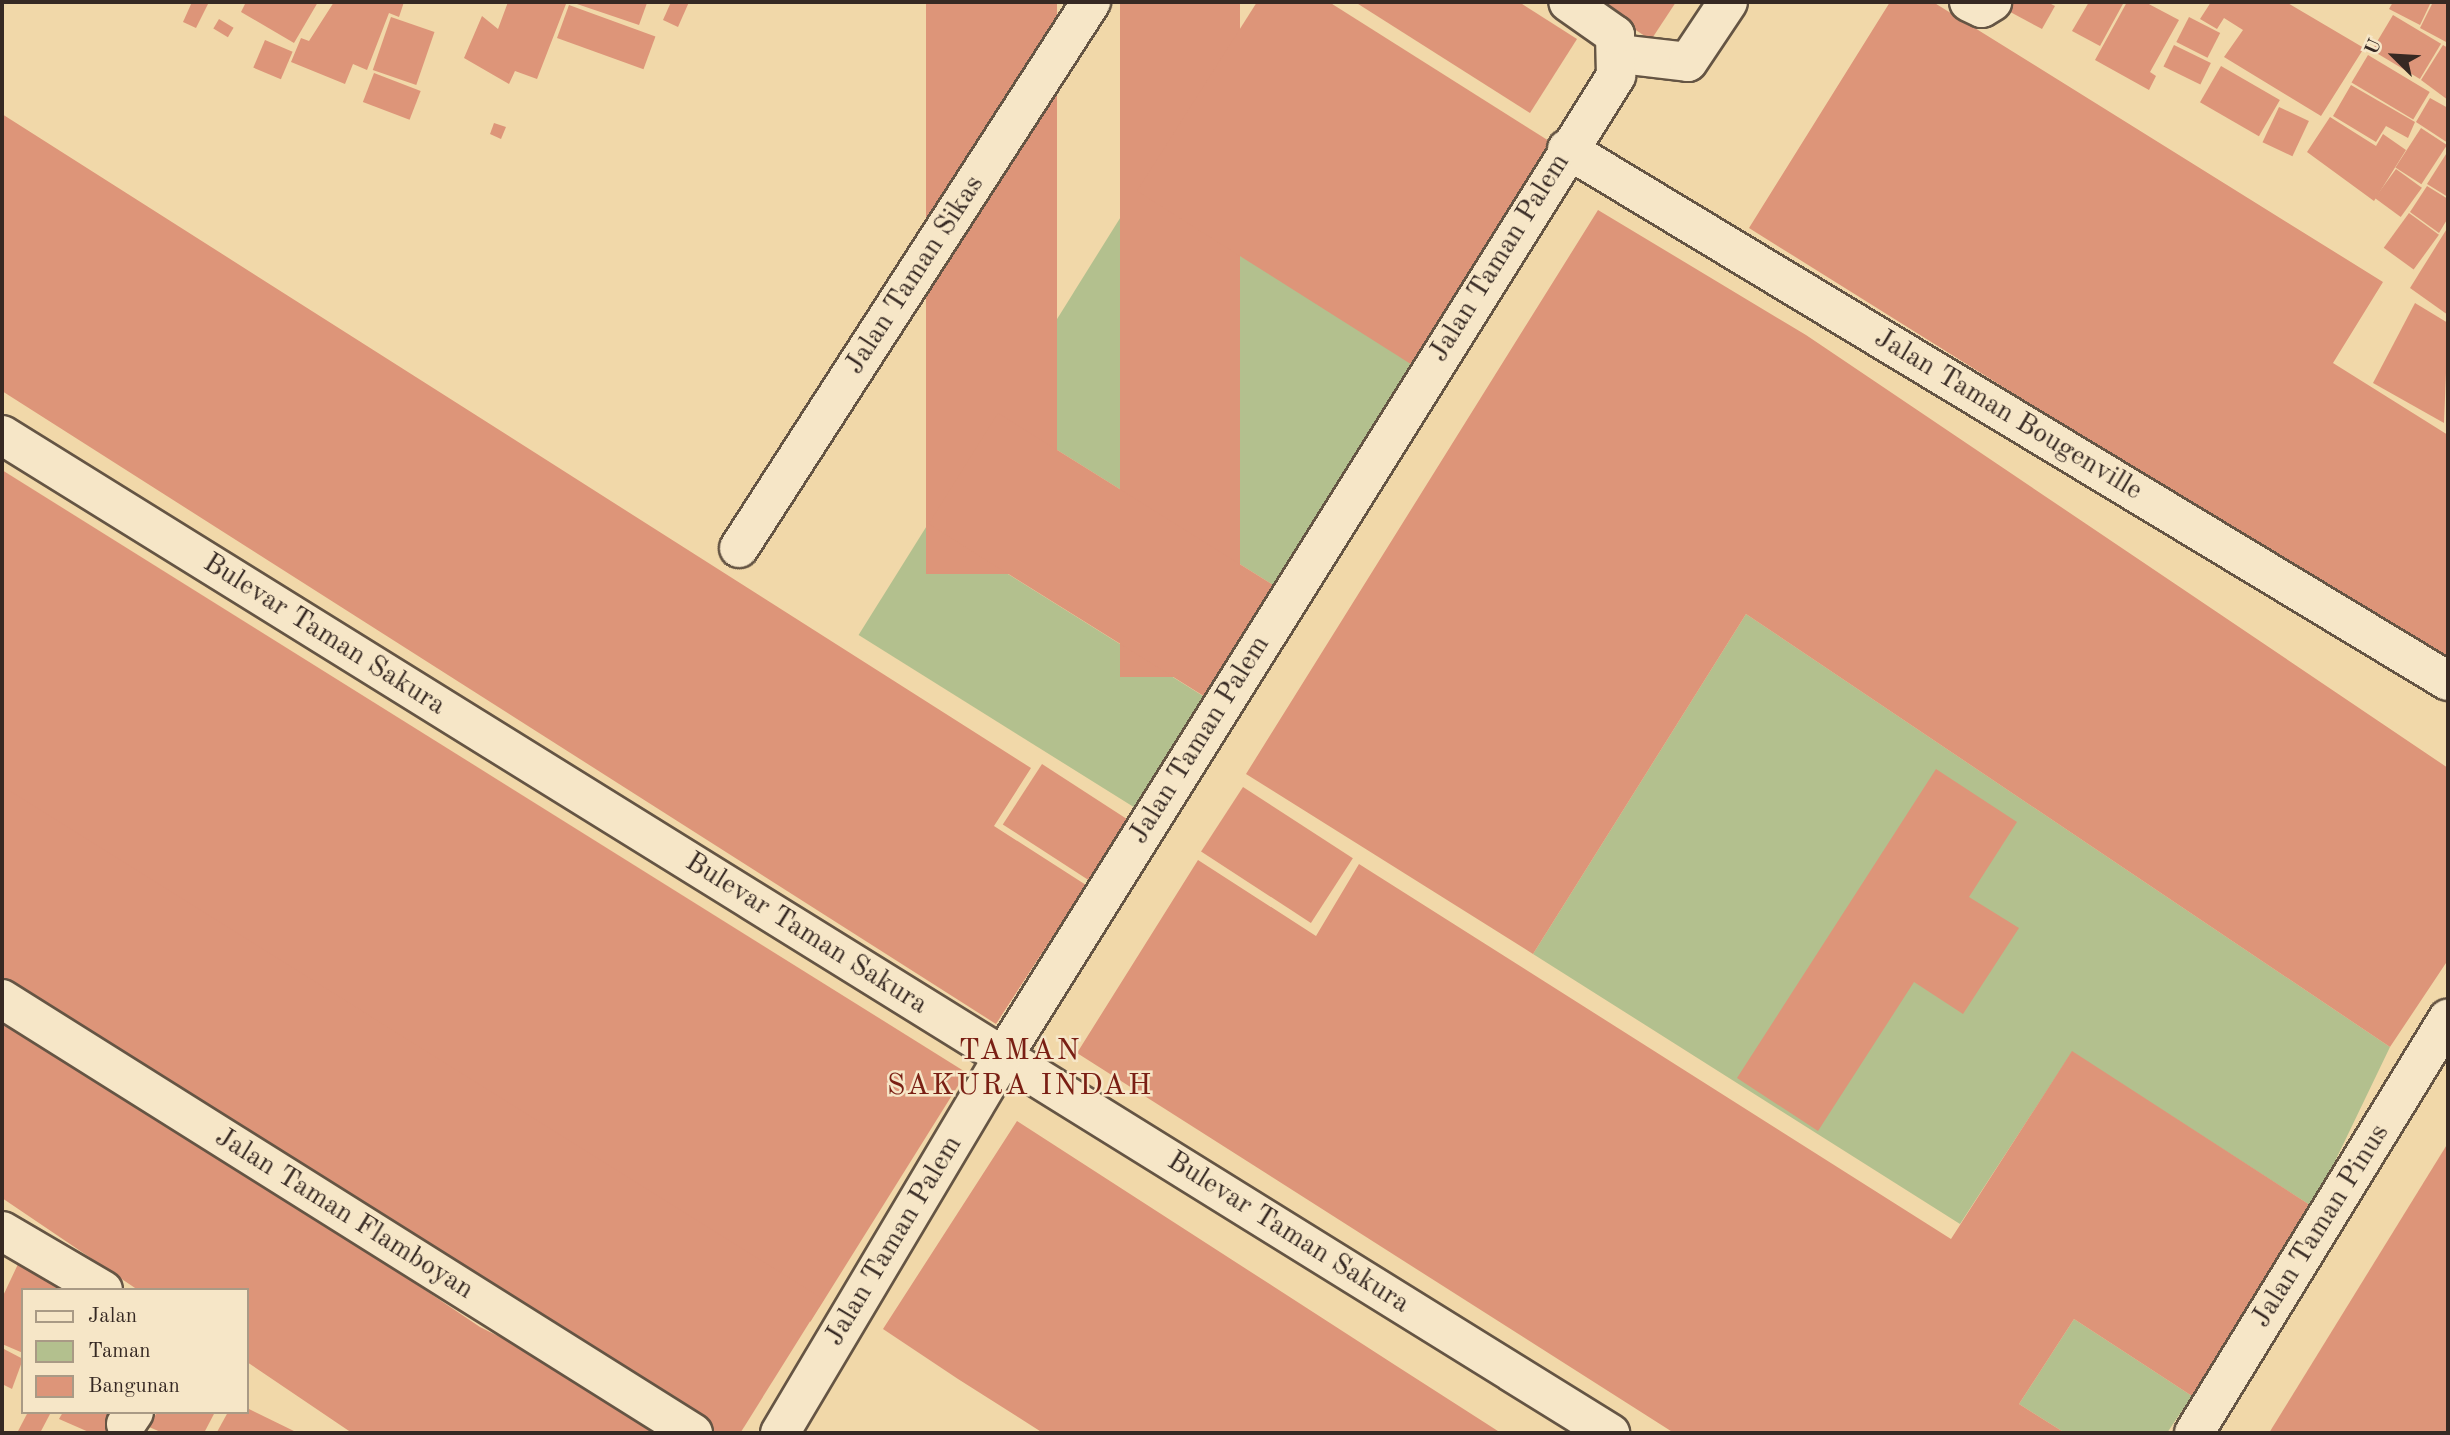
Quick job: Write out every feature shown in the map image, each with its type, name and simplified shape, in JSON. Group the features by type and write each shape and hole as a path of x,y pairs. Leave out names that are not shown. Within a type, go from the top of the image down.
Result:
{"street":[{"name":"Jalan Taman Sikas","path":"739,548 1091,2"},
{"path":"1568,2 1615,35 1620,52 1688,62 1728,2"},
{"path":"1969,2 1982,8 1992,2"},
{"name":"Jalan Taman Palem","path":"780,1433 1004,1055 1567,149 1616,76 1620,52"},
{"name":"Jalan Taman Bougenville","path":"1567,149 2448,681"},
{"name":"Bulevar Taman Sakura","path":"2,435 1610,1433"},
{"name":"Jalan Taman Flamboyan","path":"2,999 690,1431"},
{"name":"Jalan Taman Pinus","path":"2194,1433 2448,1019"},
{"path":"2,1231 100,1288"}],"green space":[{"path":"1137,191 1418,366 1279,589 998,413"},
{"path":"928,524 1209,699 1139,810 859,635"},
{"path":"1746,614 2390,1047 2313,1207 2072,1052 1960,1224 1533,954"},
{"path":"2074,1319 2192,1396 2167,1433 2065,1433 2019,1404"}],"building":[{"path":"192,2 209,2 196,28 183,22"},
{"path":"246,2 318,2 294,43 241,12"},
{"path":"334,2 404,2 399,17 389,13 367,70 353,64 345,84 291,62 301,38 309,41"},
{"path":"508,2 566,4 537,79 515,71 509,84 464,58 482,16 498,29"},
{"path":"571,2 644,2 647,3 639,25"},
{"path":"671,2 689,2 678,27 663,20"},
{"path":"926,2 1057,2 1057,574 926,574"},
{"path":"1120,2 1240,2 1240,677 1120,677"},
{"path":"1257,2 1329,2 1557,146 1417,368 1137,191"},
{"path":"1355,2 1519,2 1577,39 1530,113"},
{"path":"1593,2 1676,2 1651,40"},
{"path":"1890,2 1933,2 2383,282 2333,363 2448,435 2448,665 1749,228"},
{"path":"2004,2 2047,2 2055,6 2042,29 2001,7"},
{"path":"2089,2 2124,2 2100,46 2072,31"},
{"path":"2127,2 2145,2 2179,20 2150,72 2156,76 2149,90 2095,60"},
{"path":"2211,2 2286,2 2364,48 2321,116 2224,57 2243,30 2224,18 2217,29 2200,19"},
{"path":"2393,2 2431,2 2420,25 2389,9"},
{"path":"2433,2 2448,2 2448,43 2420,28"},
{"path":"569,5 655,36 643,69 557,38"},
{"path":"2393,15 2441,44 2420,79 2372,50"},
{"path":"391,17 434,32 416,85 373,70"},
{"path":"2189,17 2220,33 2207,58 2176,42"},
{"path":"219,19 234,28 228,37 213,28"},
{"path":"265,40 293,52 281,79 253,68"},
{"path":"2174,45 2211,63 2200,85 2163,67"},
{"path":"2443,45 2448,48 2448,100 2421,80"},
{"path":"2368,55 2430,92 2413,120 2352,82"},
{"path":"2221,66 2280,100 2259,136 2200,102"},
{"path":"374,73 421,91 410,120 363,102"},
{"path":"2351,85 2415,122 2408,138 2386,126 2376,142 2333,116"},
{"path":"2430,98 2448,108 2448,143 2416,122"},
{"path":"2279,107 2309,121 2292,156 2263,142"},
{"path":"2,114 1031,768 994,826 1086,885 996,1024 2,391"},
{"path":"2330,117 2376,146 2383,134 2406,150 2374,201 2307,152"},
{"path":"494,123 506,127 501,139 490,134"},
{"path":"2421,128 2447,145 2421,184 2395,167"},
{"path":"2448,151 2448,197 2427,184"},
{"path":"2396,169 2422,188 2401,217 2375,198"},
{"path":"2427,186 2448,199 2448,218 2439,233 2410,212"},
{"path":"1598,210 1806,335 2448,768 2448,960 2390,1047 1746,614 1533,954 1246,774"},
{"path":"2409,213 2439,235 2414,270 2384,248"},
{"path":"2448,227 2448,315 2410,288"},
{"path":"2415,303 2448,323 2444,423 2373,383"},
{"path":"998,413 1280,589 1210,700 929,524"},
{"path":"2,470 966,1073 810,1322 2,817"},
{"path":"1042,764 1128,820 1089,880 1003,824"},
{"path":"1936,769 2017,822 1969,897 2019,928 1963,1014 1914,982 1818,1131 1737,1078"},
{"path":"2,786 824,1299 740,1433 713,1433 2,989"},
{"path":"1243,787 1353,858 1311,923 1201,852"},
{"path":"1198,860 1316,936 1359,864 1951,1239 2072,1051 2313,1207 2192,1396 2074,1319 2019,1404 2065,1433 1674,1433 1077,1053"},
{"path":"2,1005 480,1327 546,1360 656,1433 352,1433 248,1363 248,1288 135,1288 2,1198"},
{"path":"1017,1121 1501,1433 1043,1433 958,1379 883,1329"},
{"path":"2448,1143 2448,1433 2269,1433 2435,1164"},
{"path":"19,1262 67,1288 21,1288 21,1352 2,1344 2,1298"},
{"path":"2,1348 21,1358 21,1364 12,1389 2,1384"},
{"path":"248,1408 298,1433 217,1432 227,1414 248,1414"},
{"path":"27,1414 50,1414 40,1433 17,1433"},
{"path":"62,1414 119,1414 111,1433 91,1433 59,1419"},
{"path":"156,1414 214,1414 204,1433 163,1433 149,1427"}],"district":[{"name":"TAMAN SAKURA INDAH","path":"1020,1068"}]}
